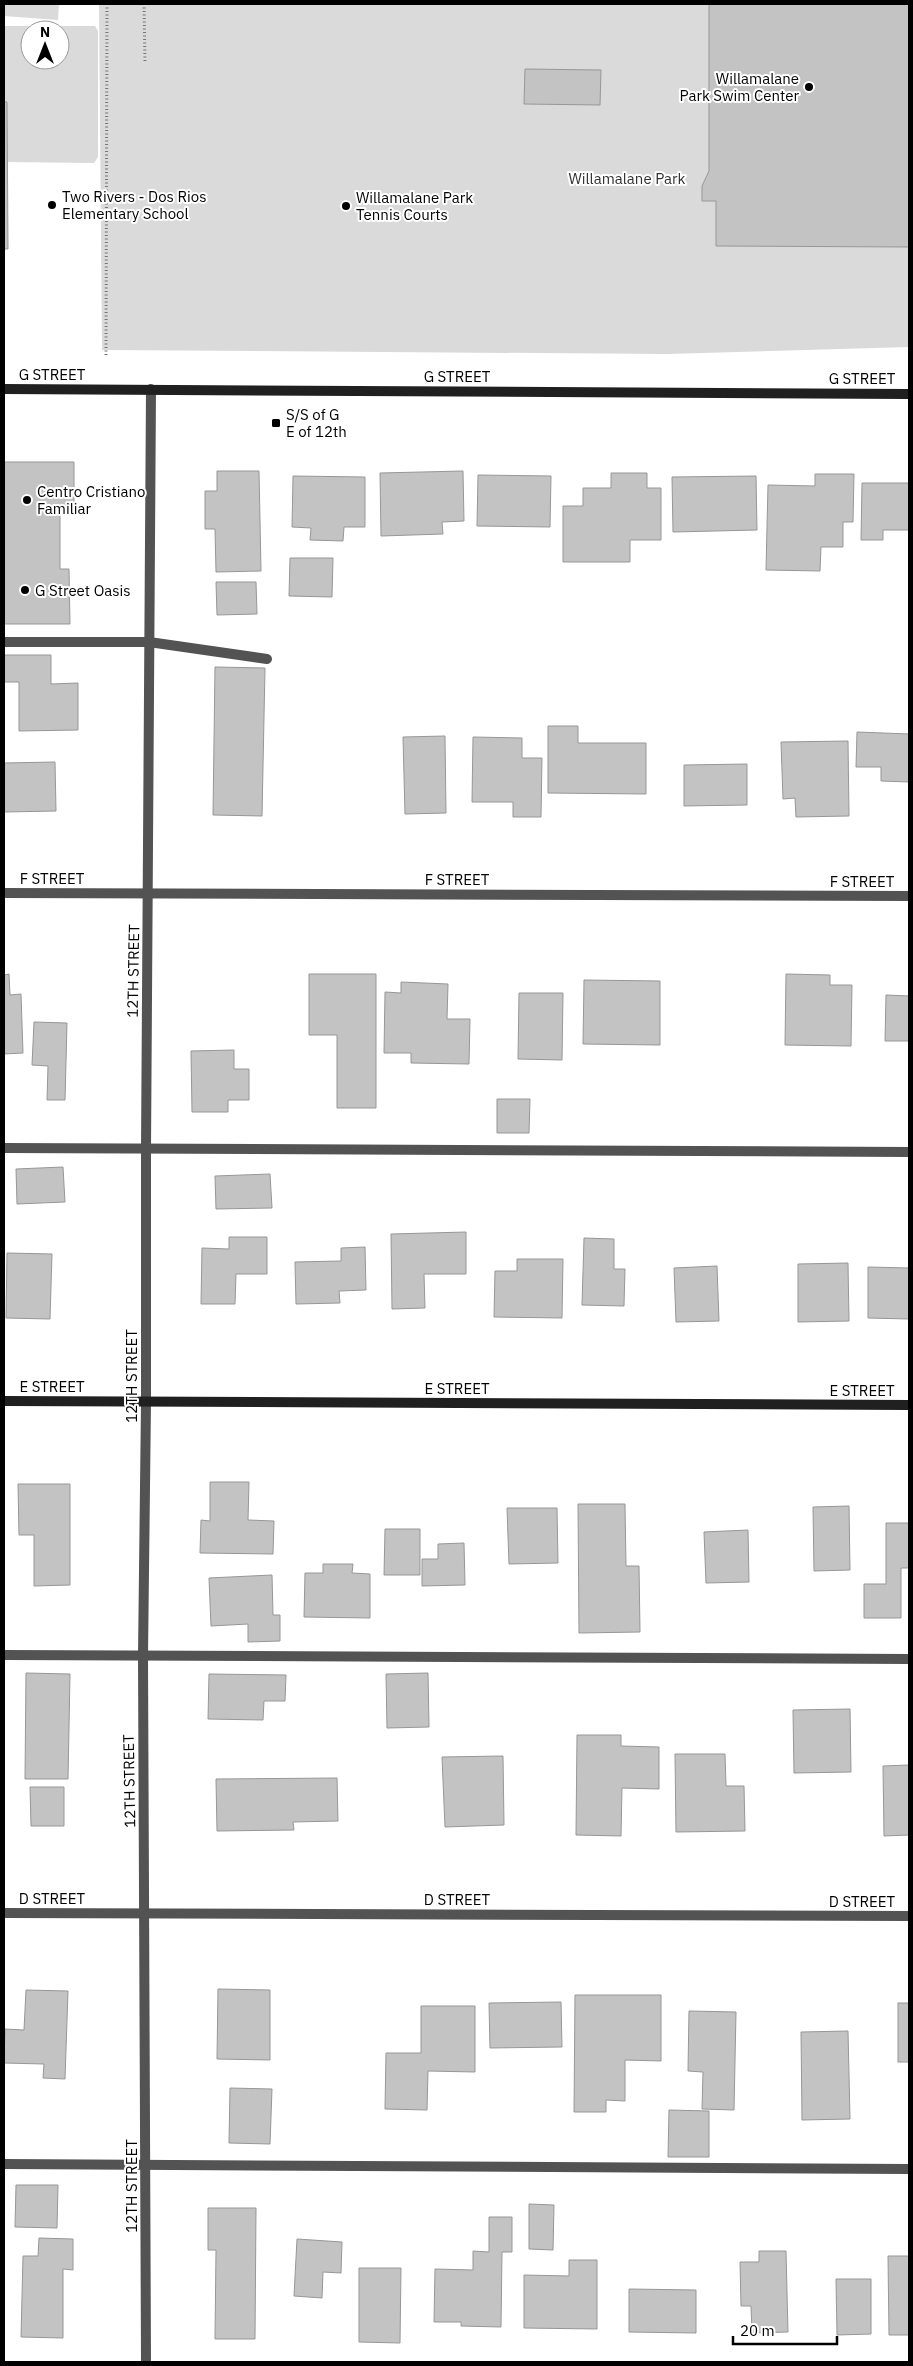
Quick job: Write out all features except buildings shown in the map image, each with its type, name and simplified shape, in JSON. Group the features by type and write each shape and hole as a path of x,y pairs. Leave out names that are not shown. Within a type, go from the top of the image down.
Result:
{"street":[{"name":"G STREET","path":"4,389 909,394"},
{"name":"12TH STREET","path":"146,2362 143,1656 151,390"},
{"path":"4,642 149,642 267,659"},
{"name":"F STREET","path":"4,893 909,896"},
{"path":"4,1148 909,1152"},
{"name":"E STREET","path":"4,1401 909,1405"},
{"path":"4,1655 909,1660"},
{"name":"D STREET","path":"4,1912 909,1916"},
{"path":"4,2164 909,2169"}],"path":[{"path":"106,355 107,4"},
{"path":"144,4 145,63"}],"green space":[{"path":"4,4 59,4 58,20 4,16"},
{"name":"Willamalane Park","path":"99,4 909,4 909,347 667,354 102,350"},
{"path":"4,26 20,26 20,70 70,70 70,26 95,26 98,31 98,157 94,163 4,162"}],"place":[{"name":"Willamalane Park Swim Center","path":"809,87"},
{"name":"Two Rivers - Dos Rios Elementary School","path":"52,205"},
{"name":"Willamalane Park Tennis Courts","path":"346,206"},
{"name":"S/S of G E of 12th","path":"276,423"},
{"name":"Centro Cristiano Familiar","path":"27,500"},
{"name":"G Street Oasis","path":"25,590"}]}
